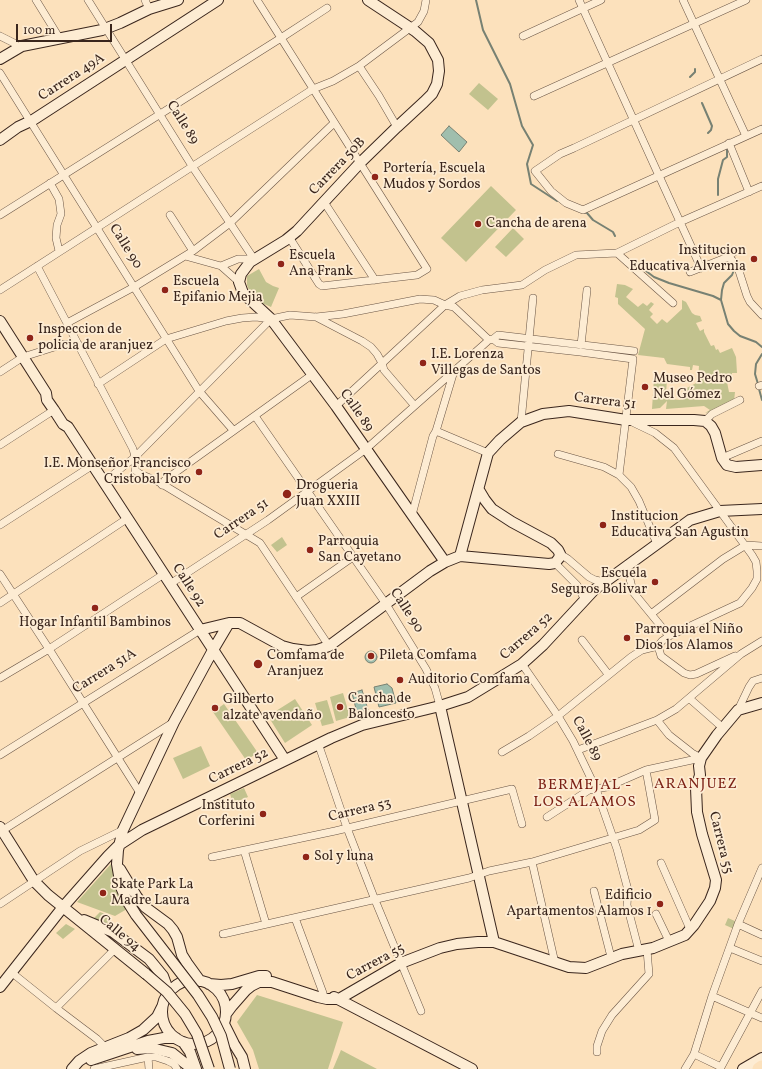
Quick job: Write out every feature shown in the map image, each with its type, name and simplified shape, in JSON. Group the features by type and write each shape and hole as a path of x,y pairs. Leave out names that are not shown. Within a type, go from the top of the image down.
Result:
{"street":[{"path":"36,0 59,35 60,39"},
{"name":"Calle 89","path":"88,0 192,166 254,259"},
{"path":"0,60 19,48 120,24 147,4 178,0"},
{"path":"201,10 203,4 202,0"},
{"name":"Carrera 49A","path":"0,140 18,127 29,122 218,0"},
{"path":"257,0 427,269 417,274 322,286 319,284 289,237"},
{"path":"368,0 410,28"},
{"path":"0,290 313,89 333,81 359,66 410,28 422,17 426,0"},
{"path":"579,0 701,268"},
{"path":"523,36 602,0"},
{"path":"683,0 746,136"},
{"path":"534,96 746,0"},
{"path":"0,215 327,8"},
{"name":"Carrera 50B","path":"239,282 241,274 246,266 254,259 289,237 360,163 432,94 437,84 439,71 438,60 434,50 425,39 410,28"},
{"path":"0,36 14,42 19,48"},
{"path":"762,58 560,154 535,171 551,191 566,203 583,210 762,129"},
{"path":"359,66 397,127"},
{"name":"Calle 90","path":"0,74 198,391 233,430"},
{"path":"67,323 134,287 193,251 230,224 334,123"},
{"path":"729,144 749,192"},
{"path":"50,183 59,199 61,214 57,225 56,238 59,252"},
{"path":"336,406 445,305 460,296 482,290 522,285 549,268 576,256 617,252 680,222 762,186"},
{"path":"324,202 375,280"},
{"path":"170,215 193,251"},
{"path":"617,252 673,303"},
{"path":"690,272 731,255 732,260 739,271 750,302 762,315"},
{"path":"185,256 221,266 239,282"},
{"path":"221,266 238,259 254,259"},
{"path":"37,266 132,449 135,457 134,470 162,485 260,544 329,646"},
{"name":"Calle 89","path":"239,282 243,293 271,319 313,374 445,562"},
{"path":"581,345 587,290"},
{"path":"521,422 533,298"},
{"path":"98,384 166,339 196,329 232,320 256,317 271,319 290,315 316,317 343,314 420,300 434,300 454,307 491,340 498,344 633,359 619,475"},
{"path":"316,317 362,341 374,350 382,363 384,370 414,405"},
{"path":"104,482 135,457 198,391 271,319"},
{"name":"Calle 92","path":"0,321 46,393 54,410 63,424 68,427"},
{"path":"491,340 498,335 634,351"},
{"name":"Carrera 51","path":"170,584 245,535 366,449 414,405 491,340"},
{"path":"0,372 23,357 64,344 78,344"},
{"path":"412,515 454,371"},
{"path":"162,485 165,480 233,430 313,374"},
{"name":"Calle 92","path":"46,393 52,397 60,409 67,421 68,427 285,760"},
{"path":"740,400 712,414 705,421 715,433 722,458 727,465 762,465"},
{"path":"0,445 54,410"},
{"name":"Carrera 51","path":"460,556 488,453 500,440 521,422 543,414 569,411 626,420 705,421"},
{"name":"Calle 90","path":"254,416 386,604 426,669 435,688 463,801 478,875 494,942"},
{"path":"502,752 558,716 608,674 642,650 658,646 669,636 740,603 747,596 757,579 756,562 746,545 720,512 674,448 654,433 626,420"},
{"path":"436,431 488,453"},
{"path":"722,458 762,441"},
{"path":"558,454 604,467 619,475 631,486 657,544"},
{"path":"0,525 93,465"},
{"path":"479,490 492,509 512,522 551,543 558,550 558,558 577,585 585,600"},
{"name":"Carrera 52","path":"119,845 142,830 318,743 362,725 440,706 468,697 522,664 543,645 594,590 690,520 720,512 762,509"},
{"path":"0,603 128,518"},
{"path":"651,614 712,566 746,545 762,546"},
{"path":"229,623 240,623 282,646 308,651 317,650 329,646 445,562 460,556 549,564 558,558 568,559 589,577 605,582"},
{"path":"296,597 353,557"},
{"path":"627,566 633,592 669,636"},
{"path":"0,574 50,649 140,793"},
{"path":"0,678 50,649 164,574"},
{"path":"192,618 199,622 215,626"},
{"name":"Carrera 51A","path":"0,755 200,630 229,623"},
{"name":"Calle 94","path":"229,623 174,722 140,793 123,830 119,845 117,864 121,887 126,899 136,915 198,996 212,1017 221,1036 230,1069"},
{"path":"582,640 608,674"},
{"path":"578,750 657,720 676,709 690,699 741,654 762,641"},
{"path":"658,646 661,656 684,673 690,675 696,674 741,654"},
{"name":"Calle 89","path":"522,664 558,716 578,750 596,789 628,890 627,905 643,950 649,974 612,1015 602,1031 597,1046 597,1052"},
{"path":"738,710 749,686 753,681 762,678"},
{"path":"690,699 723,728"},
{"path":"738,710 762,703"},
{"name":"Carrera 55","path":"339,999 401,963 440,948 457,944 494,942 569,967 586,968 611,957 643,950 685,935 710,901 715,888 716,880 702,834 698,812 696,788 700,775 700,766 702,758 717,735 738,710"},
{"path":"657,720 669,735 692,753 702,758"},
{"path":"1,830 174,722"},
{"path":"318,743 347,828 421,1011"},
{"path":"547,818 589,790 607,787 646,770 702,758"},
{"path":"223,934 375,900 489,871 532,862 639,830 654,820 646,770"},
{"name":"Carrera 53","path":"212,857 347,828 512,789 522,824"},
{"name":"Calle 94","path":"1,830 34,881 54,901 77,917 166,992 185,1014 198,1034 209,1069"},
{"path":"0,904 80,851 123,830"},
{"path":"0,986 63,907 119,845"},
{"path":"244,850 266,924"},
{"path":"532,862 555,963"},
{"path":"661,863 690,929"},
{"path":"117,864 137,897 145,907 168,924 173,930 177,937 182,955 187,963 204,982 217,989 222,996 226,1005 225,1019 235,1045 242,1057 245,1069"},
{"path":"685,1069 694,1054 712,996 738,924 762,868"},
{"path":"594,891 611,957"},
{"path":"656,914 669,941"},
{"path":"77,917 113,932 149,959 163,976 166,988 162,1014 164,1023 169,1031 190,1052 194,1068"},
{"path":"295,918 323,993"},
{"path":"738,924 762,934"},
{"path":"730,948 762,961"},
{"path":"56,1008 115,949"},
{"path":"11,972 97,1039 105,1047"},
{"path":"72,1069 79,1061 92,1053 129,1038 143,1030 157,1017 165,1000 173,988 181,983 190,980 221,985 232,984 258,976 273,976 309,990 339,999 472,1069"},
{"path":"75,1069 94,1058 125,1050 148,1041 164,1038 192,1044 212,1039 219,1033 225,1019 238,998 251,986 259,982 272,982 318,997 339,999"},
{"path":"694,1054 720,1068 762,991"},
{"path":"712,996 762,1018"},
{"path":"92,1053 97,1039"},
{"path":"125,1050 152,1048 162,1050 172,1053 194,1068"},
{"path":"148,1057 150,1069"},
{"path":"94,1069 116,1066 148,1057 168,1060 174,1064 177,1069"},
{"path":"743,1069 762,1058"}],"green space":[{"path":"479,83 498,99 488,110 469,94"},
{"name":"Cancha de arena","path":"491,186 516,210 466,262 441,238"},
{"path":"513,228 524,239 506,257 495,247"},
{"path":"259,269 266,282 279,288 271,307 262,303 249,290 247,285 247,276"},
{"path":"617,284 625,285 633,289 626,297 638,307 643,303 647,306 651,302 654,304 649,310 653,314 650,317 657,324 662,319 667,323 682,309 682,300 686,302 692,313 700,316 702,321 696,323 700,331 704,329 711,346 714,345 716,350 718,349 720,353 732,348 736,357 737,373 732,373 732,381 727,382 729,392 735,392 734,401 705,413 710,410 704,406 666,409 667,401 660,408 652,409 654,378 667,380 666,393 671,395 671,399 680,400 684,396 685,389 698,382 699,366 693,365 692,370 690,370 690,367 667,364 664,358 638,355 645,329 618,304 618,298 615,297"},
{"path":"282,537 287,545 277,552 271,545"},
{"name":"Cancha de Baloncesto","path":"343,693 350,717 336,721 330,697"},
{"path":"295,699 312,725 285,743 268,716"},
{"path":"327,700 334,723 322,726 315,703"},
{"path":"224,704 258,753 246,760 213,712"},
{"path":"201,746 210,766 183,779 173,758"},
{"path":"244,788 248,797 233,803 230,794"},
{"name":"Skate Park La Madre Laura","path":"111,864 127,909 115,916 77,902"},
{"path":"100,912 110,916 107,924 94,918"},
{"path":"728,918 737,922 734,929 725,925"},
{"path":"66,924 75,929 63,939 56,933"},
{"path":"257,995 343,1022 328,1069 259,1069 253,1050 237,1022"},
{"path":"341,1050 377,1069 333,1069"}],"shaded area":[{"path":"449,126 467,142 459,152 441,135"},
{"name":"Pileta Comfama","path":"373,651 376,652 376,662 369,663 366,662 365,655 366,652"},
{"path":"387,684 392,688 396,703 379,707 374,687"},
{"path":"362,690 368,710 357,713 352,693"}],"waterway":[{"path":"476,0 483,30 510,84 522,126 533,145 527,164 531,184 557,201"},
{"path":"690,77 695,72 695,69"},
{"path":"702,103 712,126 708,133"},
{"path":"718,195 718,179 723,160 727,157 727,150"},
{"path":"583,212 587,213 593,220 613,232 615,236"},
{"path":"721,300 724,283 732,275 734,270"},
{"path":"646,271 654,277 669,283 713,296 721,300 728,324 734,331 740,336 756,342 762,347"},
{"path":"758,384 755,374 756,364 762,354"},
{"path":"759,389 762,400"}],"place":[{"name":"Portería, Escuela Mudos y Sordos","path":"375,177"},
{"name":"Cancha de arena","path":"478,224"},
{"name":"Institucion Educativa Alvernia","path":"754,259"},
{"name":"Escuela Ana Frank","path":"281,264"},
{"name":"Escuela Epifanio Mejia","path":"165,290"},
{"name":"Inspeccion de policia de aranjuez","path":"30,338"},
{"name":"I.E. Lorenza Villegas de Santos","path":"423,363"},
{"name":"Museo Pedro Nel Gómez","path":"645,387"},
{"name":"I.E. Monseñor Francisco Cristobal Toro","path":"199,472"},
{"name":"Drogueria Juan XXIII","path":"287,494"},
{"name":"Institucion Educativa San Agustin","path":"603,525"},
{"name":"Parroquia San Cayetano","path":"310,550"},
{"name":"Escuela Seguros Bolivar","path":"655,582"},
{"name":"Hogar Infantil Bambinos","path":"95,608"},
{"name":"Parroquia el Niño Dios los Alamos","path":"627,638"},
{"name":"Pileta Comfama","path":"371,656"},
{"name":"Comfama de Aranjuez","path":"258,664"},
{"name":"Auditorio Comfama","path":"400,680"},
{"name":"Cancha de Baloncesto","path":"340,707"},
{"name":"Gilberto alzate avendaño","path":"215,708"},
{"name":"Instituto Corferini","path":"263,814"},
{"name":"Sol y luna","path":"306,857"},
{"name":"Skate Park La Madre Laura","path":"103,893"},
{"name":"Edificio Apartamentos Alamos 1","path":"660,904"}],"district":[{"name":"ARANJUEZ","path":"696,785"},
{"name":"BERMEJAL - LOS ALAMOS","path":"585,794"}]}
